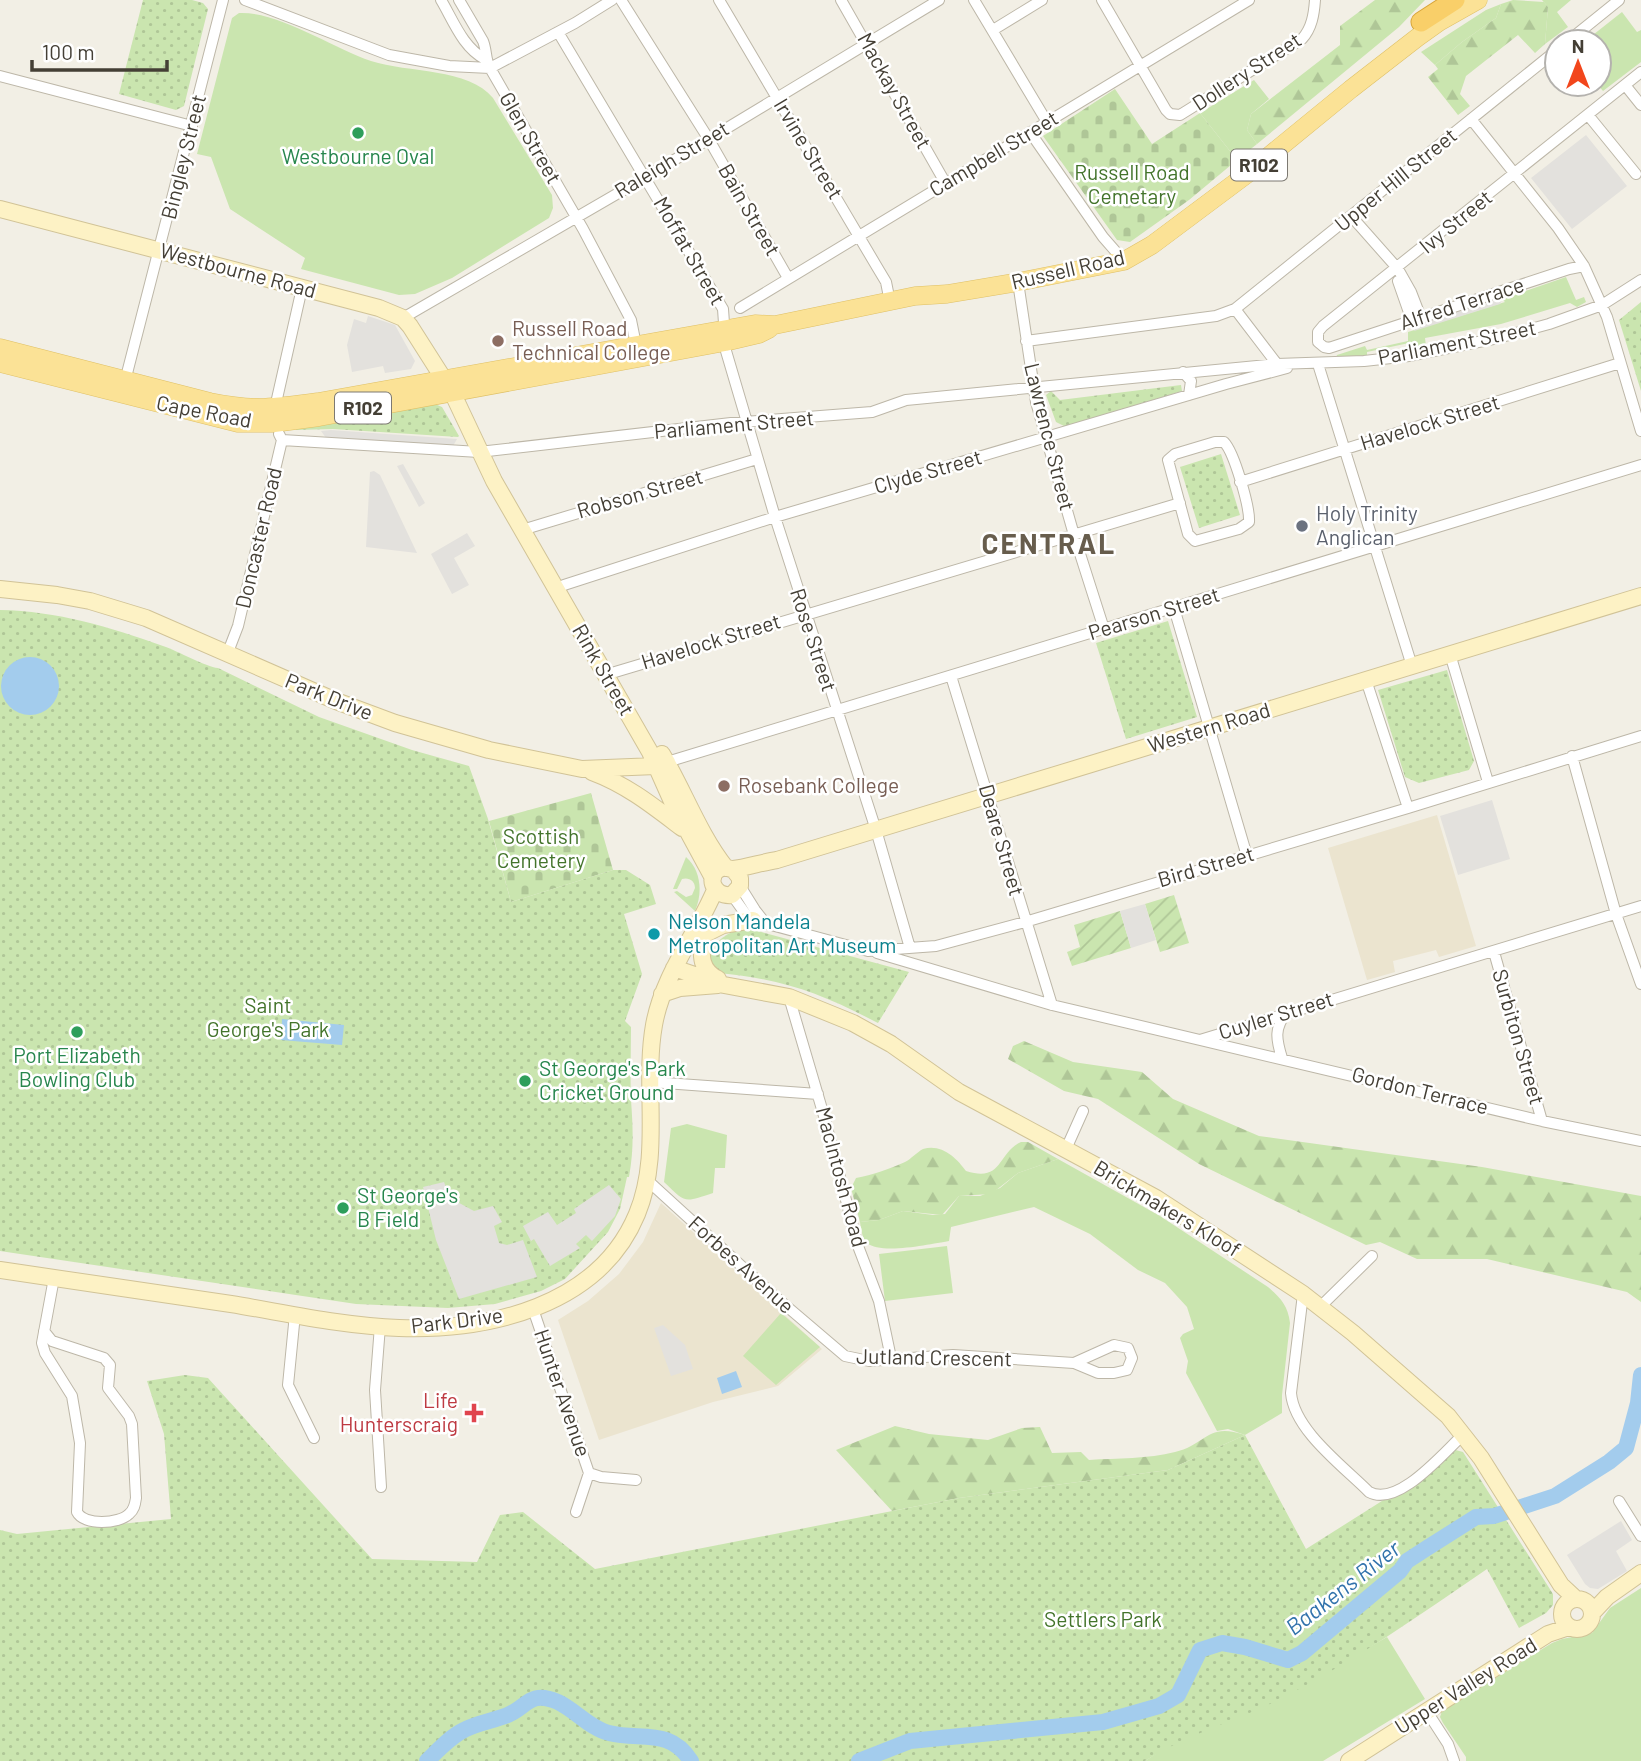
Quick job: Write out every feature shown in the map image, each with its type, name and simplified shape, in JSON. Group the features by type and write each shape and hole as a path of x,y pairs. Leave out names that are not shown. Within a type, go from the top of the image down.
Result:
{"highway":[{"path":"1430,22 1455,0"},
{"path":"1430,22 1467,0"}],"main road":[{"name":"Russell Road","path":"1430,22 1442,0"},
{"name":"Russell Road","path":"448,386 725,336 755,324 775,325 1124,261 1152,245 1247,174 1430,22 1478,0"},
{"name":"Russell Road","path":"448,386 636,345 725,336"},
{"name":"Cape Road","path":"0,348 238,423 448,386"},
{"name":"Cape Road","path":"0,363 123,387"}],"street":[{"name":"Bingley Street","path":"123,387 223,0"},
{"path":"245,0 389,55 449,66 488,63 558,32 594,4 612,0"},
{"path":"273,0 278,11"},
{"name":"Glen Street","path":"441,0 467,44 488,63"},
{"name":"Glen Street","path":"459,0 483,41 488,63 631,320 636,345"},
{"name":"Bain Street","path":"621,0 708,138 788,278"},
{"name":"Irvine Street","path":"719,0 886,282 890,302"},
{"name":"Mackay Street","path":"841,0 868,43 946,184"},
{"name":"Raleigh Street","path":"403,318 646,177 939,0"},
{"path":"974,0 1047,122"},
{"path":"993,30 1042,0"},
{"path":"1102,0 1138,66"},
{"name":"Campbell Street","path":"740,307 1249,0"},
{"name":"Dollery Street","path":"1138,66 1166,110 1170,114 1180,115 1302,39 1310,27 1315,0"},
{"path":"1584,28 1619,0"},
{"name":"Moffat Street","path":"558,32 720,302 724,312 725,336"},
{"name":"Upper Hill Street","path":"1236,309 1543,61"},
{"name":"Ivy Street","path":"1323,326 1641,72"},
{"path":"0,76 192,126"},
{"path":"1625,85 1641,104"},
{"path":"1588,115 1636,174"},
{"path":"1471,119 1558,228 1584,266 1602,305 1641,431"},
{"path":"1030,132 1103,237 1124,261"},
{"name":"Westbourne Road","path":"0,209 379,308 403,318"},
{"path":"1352,217 1411,292 1416,320"},
{"name":"Alfred Terrace","path":"1323,326 1318,332 1318,342 1329,348 1584,266"},
{"name":"Parliament Street","path":"282,440 484,458 748,423 872,412 905,400 1183,372 1409,356 1476,343 1549,324 1602,305 1641,280"},
{"name":"Lawrence Street","path":"1018,282 1026,341 1045,438 1104,629"},
{"path":"274,415 302,288"},
{"path":"1026,341 1216,316 1236,309 1277,364"},
{"path":"403,318 448,386"},
{"name":"Rose Street","path":"725,336 757,459 876,830 910,948"},
{"path":"1318,363 1412,666"},
{"name":"Havelock Street","path":"1240,482 1620,363"},
{"name":"Clyde Street","path":"560,587 775,517 1303,364"},
{"path":"1183,372 1191,381 1189,395"},
{"name":"Rink Street","path":"448,386 494,481 526,528 610,673 661,764 696,838 728,882"},
{"name":"Doncaster Road","path":"228,652 239,626 282,440 274,415"},
{"path":"1215,442 1224,442 1229,448 1240,482 1250,519 1246,526 1201,541 1191,539 1169,458 1215,442"},
{"name":"Robson Street","path":"526,528 757,459"},
{"name":"Pearson Street","path":"661,764 1641,465"},
{"name":"Havelock Street","path":"610,673 1180,503"},
{"name":"Park Drive","path":"0,589 57,595 119,609 166,625 311,691 396,723 489,750 582,769 661,764"},
{"name":"Western Road","path":"728,882 777,860 1641,596"},
{"path":"1174,608 1247,856"},
{"path":"1450,654 1488,782"},
{"name":"Deare Street","path":"951,676 1052,1005"},
{"path":"1366,680 1408,808"},
{"name":"Bird Street","path":"760,922 868,950 910,948 966,939 1641,736"},
{"path":"1572,757 1616,914 1641,984"},
{"name":"Rink Street","path":"661,764 696,838"},
{"path":"582,769 609,778 631,790 696,838 733,858 755,863"},
{"path":"696,838 704,887 702,963 705,970 732,986"},
{"name":"Western Road","path":"728,882 755,863 777,860"},
{"path":"728,882 747,916 760,922"},
{"name":"Park Drive","path":"0,1270 380,1326 443,1327 473,1324 533,1309 572,1291 614,1253 638,1212 651,1142 654,1026 662,995 728,882"},
{"name":"Cuyler Street","path":"868,950 1052,1005 1200,1040 1641,906"},
{"path":"701,932 723,925 760,922"},
{"name":"Surbiton Street","path":"1494,952 1542,1121"},
{"name":"Brickmakers Kloof","path":"675,973 789,997 853,1023 891,1044 958,1092 1156,1198 1303,1294 1426,1395 1464,1434 1576,1611"},
{"path":"662,995 680,988 732,986"},
{"name":"MacIntosh Road","path":"789,997 858,1246 879,1301 891,1358"},
{"path":"1282,1058 1276,1030 1287,1012"},
{"name":"Gordon Terrace","path":"1200,1040 1542,1121 1641,1141"},
{"path":"651,1082 818,1094"},
{"path":"1066,1149 1083,1111"},
{"name":"Forbes Avenue","path":"646,1179 837,1351"},
{"path":"1320,1307 1372,1256"},
{"path":"44,1331 51,1341 104,1358 110,1365 108,1388 132,1424 136,1499 133,1509 126,1517 88,1522 78,1514 76,1506 80,1443 71,1392 43,1350 41,1339 54,1278"},
{"path":"1303,1294 1291,1393 1294,1412 1308,1431 1369,1492 1381,1496 1393,1494 1405,1487 1464,1434"},
{"name":"Hunter Avenue","path":"533,1309 589,1473 601,1477 636,1480"},
{"path":"295,1314 288,1385 314,1438"},
{"path":"380,1326 375,1390 381,1487"},
{"name":"Jutland Crescent","path":"837,1351 852,1358 869,1361 953,1354 1074,1363 1098,1373 1126,1370 1132,1358 1128,1348 1114,1345 1074,1363"},
{"path":"576,1511 589,1473"},
{"path":"1619,1501 1641,1535"},
{"name":"Upper Valley Road","path":"1349,1761 1548,1634 1576,1611 1607,1597 1641,1573"},
{"path":"1426,1710 1448,1744 1454,1761"}],"shaded area":[{"path":"1586,135 1627,186 1572,229 1531,178"},
{"path":"1504,295 1500,304 1414,331 1418,324"},
{"path":"368,316 395,325 415,361 411,369 385,373 383,366 352,372 347,345 354,319 366,323"},
{"path":"321,431 457,439 453,446 326,438"},
{"path":"403,464 425,503 419,507 397,466"},
{"path":"374,471 380,475 417,553 366,547 370,472"},
{"path":"467,533 475,546 454,558 469,585 452,594 431,554"},
{"path":"1492,800 1510,859 1458,875 1440,816"},
{"path":"1437,815 1476,946 1439,957 1436,950 1393,961 1395,972 1367,980 1328,848"},
{"path":"1145,904 1156,940 1131,948 1120,911"},
{"path":"444,1182 450,1198 474,1211 493,1206 502,1222 494,1226 499,1243 507,1245 523,1240 537,1277 459,1299 436,1240 423,1187"},
{"path":"609,1185 621,1199 615,1216 592,1241 586,1235 576,1244 580,1248 550,1266 523,1226 548,1212 557,1225 576,1213 574,1209"},
{"path":"661,1203 822,1349 778,1386 713,1402 599,1440 558,1320 588,1301 619,1274 643,1242"},
{"path":"663,1325 685,1345 693,1369 671,1376 654,1328"},
{"path":"1621,1521 1632,1540 1616,1551 1627,1571 1598,1589 1590,1588 1567,1555"}],"green space":[{"path":"143,0 192,0 203,3 208,9 184,106 176,110 119,94"},
{"path":"1375,0 1425,0 1399,27 1257,144 1247,130 1251,114 1340,45 1340,26"},
{"path":"1513,0 1544,2 1548,7 1546,28 1543,28 1543,46 1535,53 1518,35 1466,76 1460,94 1470,106 1458,115 1428,77 1438,69 1435,65 1496,18 1501,4"},
{"path":"1542,0 1571,0 1557,12 1568,27 1546,28 1548,7"},
{"path":"1501,4 1496,18 1435,65 1421,52 1486,10"},
{"path":"1622,12 1637,32 1641,30 1641,62 1613,83 1613,28 1602,28"},
{"name":"Westbourne Oval","path":"239,13 254,14 288,24 371,61 454,76 482,88 493,98 552,195 553,208 549,218 452,278 415,294 399,295 301,269 305,258 230,209 211,157 197,154 232,18"},
{"path":"1254,80 1269,99 1251,114 1247,130 1257,144 1237,160 1200,113"},
{"name":"Russell Road Cemetary","path":"1115,89 1152,144 1200,113 1237,160 1189,200 1130,242 1117,240 1043,136"},
{"path":"1566,277 1576,300 1584,297 1586,302 1577,307 1570,303 1501,324 1425,338 1426,346 1413,350 1409,343 1367,352 1367,356 1336,358 1337,355 1365,346 1367,350 1408,341 1408,332 1505,302 1502,299"},
{"path":"1641,302 1641,391 1619,320"},
{"path":"1181,385 1182,391 1066,427 1056,422 1046,395 1051,391 1060,400"},
{"path":"435,404 442,407 458,437 333,429 296,430 296,428"},
{"path":"1221,454 1240,515 1199,528 1180,467"},
{"name":"Saint George's Park","path":"0,610 63,617 143,639 218,668 319,717 412,750 469,766 488,819 511,902 613,870 626,870 650,885 656,904 624,914 642,974 625,1021 631,1027 633,1138 629,1177 620,1209 608,1232 565,1279 541,1291 495,1304 448,1308 356,1304 0,1251"},
{"path":"1168,621 1197,717 1126,739 1096,643"},
{"path":"1447,670 1474,761 1469,770 1419,783 1405,777 1378,690"},
{"name":"Scottish Cemetery","path":"591,793 613,870 511,902 489,821"},
{"path":"686,857 698,875 699,897 695,911 674,892 686,897 692,895 695,888 693,882 682,879 677,889 673,889"},
{"path":"1174,895 1189,943 1160,952 1145,904"},
{"path":"1120,911 1131,948 1072,966 1067,952 1080,947 1074,925"},
{"path":"750,929 909,972 878,1023 838,1003 801,989 762,979 718,973 707,956 711,950 730,933"},
{"path":"1024,1041 1073,1062 1142,1072 1173,1099 1259,1136 1482,1167 1641,1196 1641,1302 1627,1292 1487,1259 1417,1259 1380,1242 1366,1245 1199,1164 1098,1099 1064,1091 1008,1059 1013,1046"},
{"path":"687,1124 727,1135 725,1168 715,1168 713,1193 690,1199 681,1197 664,1182 671,1128"},
{"path":"1021,1142 1028,1142 1058,1159 1018,1173 991,1194 959,1196 942,1215 903,1211 879,1220 860,1222 851,1188 856,1178 899,1165 923,1149 930,1148 948,1153 966,1171 987,1173"},
{"path":"1058,1159 1160,1216 1268,1287 1280,1299 1286,1307 1290,1323 1282,1413 1245,1435 1228,1429 1217,1431 1186,1373 1188,1361 1180,1338 1194,1329 1187,1307 1165,1283 1138,1270 1090,1234 1034,1207 951,1227 949,1241 906,1248 883,1248 867,1243 863,1236 860,1222 879,1220 903,1211 945,1214 959,1196 980,1196 1000,1188 1018,1173"},
{"path":"947,1246 953,1293 885,1301 879,1254"},
{"path":"781,1313 820,1347 776,1385 743,1356"},
{"name":"Settlers Park","path":"185,1375 208,1378 372,1559 477,1562 500,1515 523,1512 595,1569 959,1498 1168,1470 1245,1435 1306,1549 1393,1494 1448,1448 1463,1452 1553,1594 1553,1605 1546,1613 1519,1628 1487,1569 1334,1670 1280,1699 1178,1743 1145,1761 0,1761 0,1530 17,1534 171,1519 164,1434 147,1381"},
{"path":"895,1426 929,1434 988,1440 1022,1428 1040,1427 1052,1453 1081,1452 1089,1460 1165,1454 1186,1449 1207,1436 1222,1431 1245,1435 1168,1470 959,1498 892,1511 836,1450"},
{"path":"1641,1588 1641,1761 1466,1761 1440,1717 1442,1711 1552,1643 1592,1633 1610,1608"},
{"path":"1387,1637 1425,1699 1323,1761 1145,1761 1171,1744 1279,1699"}],"water":[{"path":"30,657 46,662 54,670 59,686 54,702 46,710 30,715 14,710 6,702 1,686 6,670 14,662"},
{"path":"282,1019 344,1025 342,1045 281,1040"},
{"path":"736,1371 742,1387 722,1394 717,1378"}],"waterway":[{"name":"Baakens River","path":"859,1761 910,1741 1103,1722 1159,1706 1178,1695 1200,1650 1222,1643 1288,1660 1302,1653 1400,1571 1407,1561 1476,1517 1494,1516 1555,1496 1609,1462 1626,1448 1638,1403 1641,1375"},
{"name":"Baakens River","path":"427,1761 464,1730 505,1716 540,1698 558,1702 602,1731 664,1739 682,1750 691,1761"}],"place":[{"name":"Westbourne Oval","path":"358,133"},
{"name":"Russell Road Technical College","path":"498,341"},
{"name":"Holy Trinity Anglican","path":"1302,526"},
{"name":"Rosebank College","path":"724,786"},
{"name":"Nelson Mandela Metropolitan Art Museum","path":"654,934"},
{"name":"Port Elizabeth Bowling Club","path":"77,1032"},
{"name":"St George's Park Cricket Ground","path":"525,1081"},
{"name":"St George's B Field","path":"343,1208"},
{"name":"Life Hunterscraig","path":"474,1413"}],"district":[{"name":"CENTRAL","path":"1049,544"}]}
